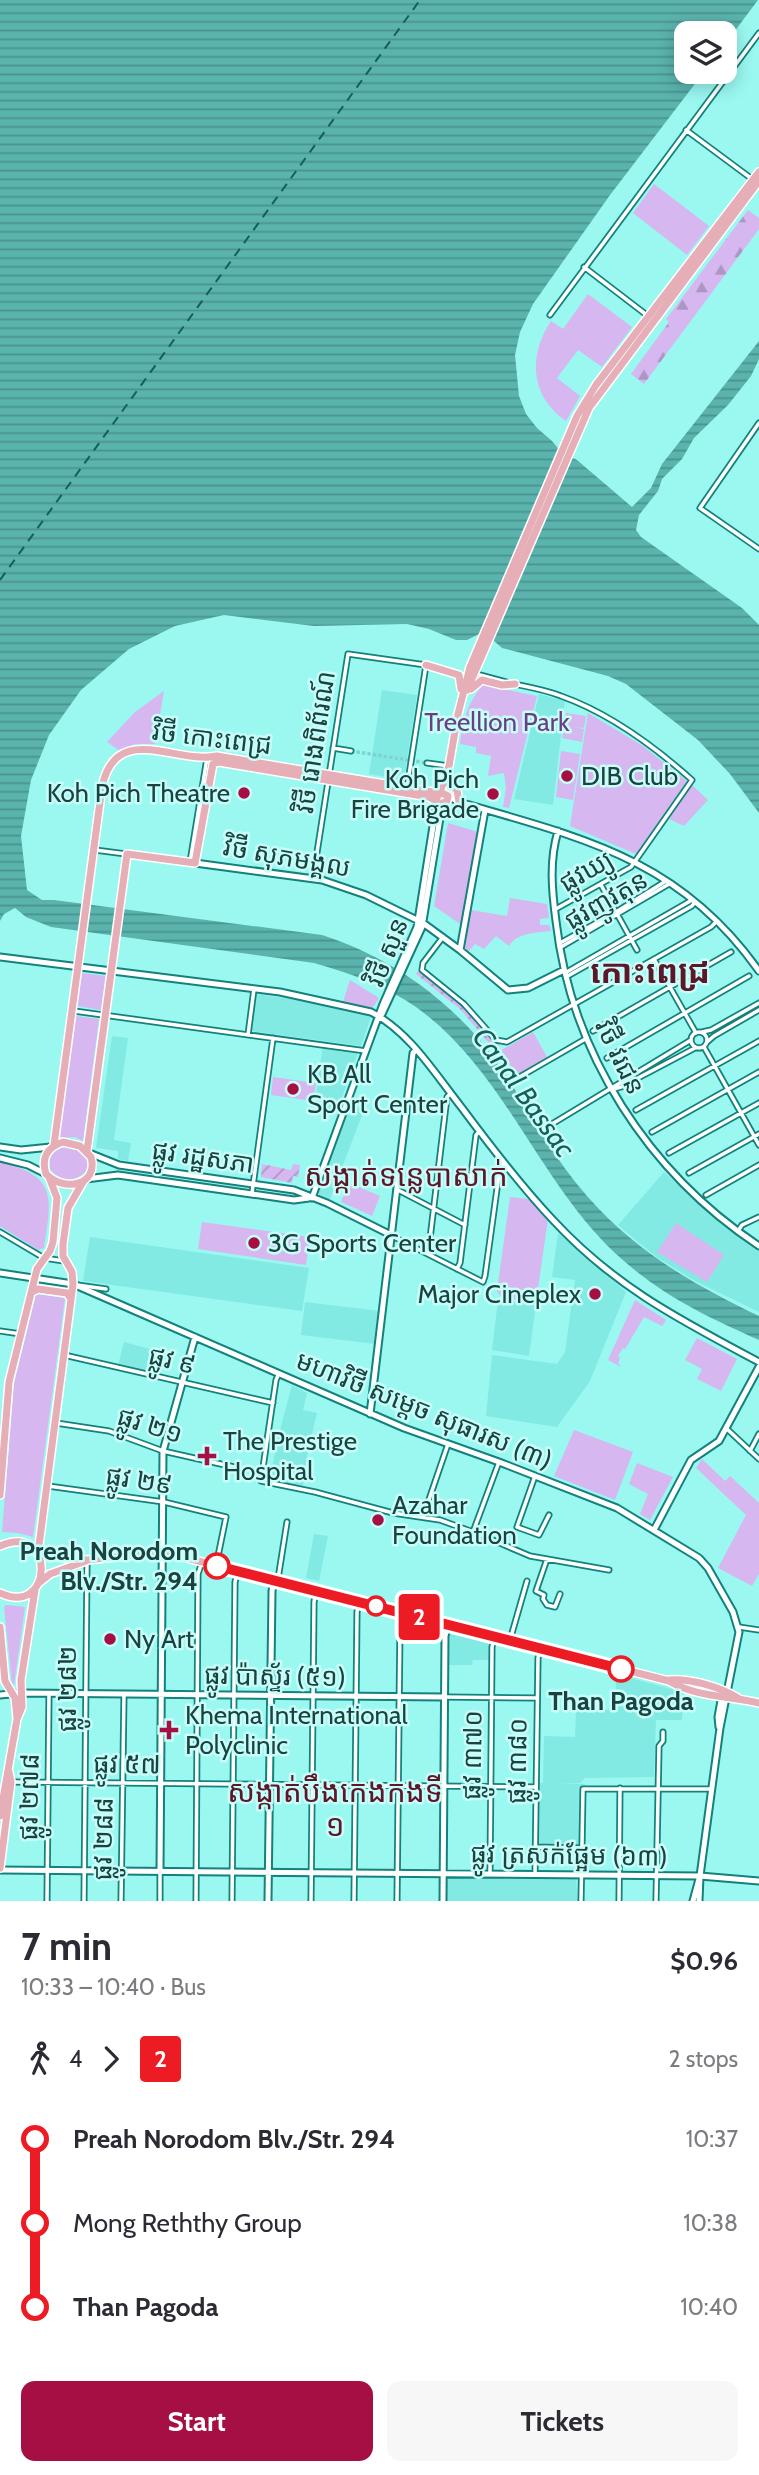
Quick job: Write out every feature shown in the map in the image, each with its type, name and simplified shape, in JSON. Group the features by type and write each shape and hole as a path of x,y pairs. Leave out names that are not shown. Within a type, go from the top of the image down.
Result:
{"main road":[{"path":"577,425 757,182 759,172"},
{"path":"577,425 589,395 757,182"},
{"name":"វិថី សួន","path":"442,798 461,700 577,425"},
{"path":"426,665 459,675 461,700"},
{"path":"461,700 480,681 502,685 515,684"},
{"name":"វិថី កោះពេជ្រ","path":"53,1146 104,781 108,769 116,760 131,751 149,749 442,798"},
{"path":"192,862 210,761"},
{"name":"វិថី សួន","path":"442,798 448,783 449,766"},
{"path":"448,783 457,790 459,802"},
{"path":"0,1815 7,1768 22,1707 21,1680 37,1587 42,1573 38,1554 73,1284 72,1272 63,1249 68,1208 92,1166 88,1152 127,854"},
{"name":"វិថី សុភមង្គល","path":"127,854 192,862"},
{"path":"0,1495 4,1406 38,1267 52,1247 58,1207 44,1160 53,1146 71,1143 88,1152"},
{"path":"48,1176 62,1184 71,1185 84,1181"},
{"path":"32,1292 38,1289 66,1293 71,1299"},
{"path":"0,1546 9,1542 22,1542 38,1554 86,1560 163,1552 668,1681 677,1686 759,1703"},
{"path":"0,1593 20,1597 37,1587 50,1574 86,1560"},
{"path":"0,1627 5,1681 13,1694 17,1719"},
{"path":"0,1869 11,1782 7,1768"}],"street":[{"path":"550,315 759,33"},
{"path":"686,130 757,182"},
{"path":"584,267 649,316"},
{"path":"759,423 700,508 759,549"},
{"name":"វិថី រោងពិព័រណ៍","path":"313,878 348,654 426,665"},
{"path":"406,791 426,665 461,672"},
{"path":"480,676 556,694 602,716 645,741 692,780 636,862"},
{"path":"333,748 351,751"},
{"path":"427,763 449,766"},
{"name":"វិថី កោះពេជ្រ","path":"442,798 558,831 636,862 668,882 717,921 759,971"},
{"name":"វិថី សួន","path":"312,1198 366,1051 421,922 442,798"},
{"path":"460,950 485,810"},
{"name":"វិថី វរជន","path":"558,831 552,857 554,910 565,973 587,1038 612,1089 636,1129 667,1168 710,1210 759,1246"},
{"name":"វិថី សុភមង្គល","path":"93,849 127,854"},
{"name":"វិថី សុភមង្គល","path":"192,862 313,878 366,894 421,922 508,990 528,988 565,973"},
{"name":"ផ្លូវឃ្យូ","path":"554,910 601,885 636,862"},
{"name":"ផ្លូវញូវតុន","path":"559,945 667,887 668,882"},
{"path":"601,885 637,950"},
{"path":"565,973 692,906 694,901"},
{"path":"443,937 423,963 422,970 464,1004 496,1040 507,1042 717,921"},
{"path":"593,1031 731,953"},
{"path":"0,957 254,989 371,1012 380,1017 416,1050 504,1163 554,1221 620,1282 656,1306 759,1365 715,1445 691,1460 654,1530"},
{"path":"654,959 696,1033"},
{"path":"607,1058 749,976"},
{"path":"248,1035 254,989"},
{"path":"547,1128 654,1066 691,1040 696,1033 733,1018 759,1003"},
{"path":"704,1047 713,1036 759,1010"},
{"path":"72,1011 366,1051"},
{"path":"733,1018 736,1023"},
{"path":"702,1032 707,1037 707,1042"},
{"path":"252,1193 273,1038"},
{"path":"516,1079 587,1038"},
{"path":"691,1040 695,1048"},
{"path":"636,1110 759,1041"},
{"path":"654,1066 695,1048 704,1047"},
{"path":"704,1047 741,1113 757,1135 759,1145"},
{"path":"370,1414 416,1050"},
{"path":"652,1132 759,1072"},
{"path":"426,1253 429,1247 447,1097 450,1094"},
{"path":"669,1153 759,1103"},
{"path":"457,1269 460,1264 476,1135 480,1132"},
{"path":"688,1173 757,1135"},
{"path":"0,1147 31,1150 53,1146"},
{"name":"ផ្លូវ រដ្ឋសភា","path":"88,1152 119,1166 294,1190 393,1236"},
{"path":"0,1158 28,1165 48,1176"},
{"path":"393,1236 482,1282 500,1167 504,1163"},
{"path":"706,1195 759,1165"},
{"name":"ផ្លូវ រដ្ឋសភា","path":"84,1181 118,1175 294,1200 312,1198"},
{"path":"398,1190 465,1224"},
{"path":"739,1233 742,1225 759,1216"},
{"path":"0,1231 44,1258 66,1262"},
{"name":"មហាវិថី សម្តេច សុធារស (៣)","path":"0,1273 73,1284 370,1414 617,1508 704,1563 739,1627"},
{"path":"73,1284 106,1289 104,1298"},
{"path":"0,1331 21,1334"},
{"path":"160,1901 163,1451 195,1337"},
{"name":"ផ្លូវ ៩","path":"64,1355 273,1403"},
{"path":"279,1373 261,1481 381,1510 440,1520 530,1556 609,1570"},
{"name":"ផ្លូវ ២១","path":"55,1423 109,1431 163,1451 234,1467"},
{"path":"725,1430 759,1459"},
{"path":"750,1451 759,1434"},
{"path":"423,1517 448,1444"},
{"path":"473,1532 499,1462"},
{"path":"535,1476 517,1527 539,1535 549,1515"},
{"name":"ផ្លូវ ២៩","path":"46,1486 164,1502 226,1517 216,1566"},
{"path":"268,1901 272,1591 287,1522"},
{"path":"547,1559 537,1592 544,1595 543,1599 547,1605 555,1607 560,1594"},
{"name":"ផ្លូវ ២៨២","path":"85,1901 86,1560"},
{"path":"196,1901 198,1574 202,1562"},
{"path":"232,1901 235,1582 238,1571"},
{"path":"510,1640 527,1581"},
{"path":"311,1901 316,1591"},
{"path":"354,1901 359,1602"},
{"path":"397,1901 402,1613"},
{"path":"443,1901 445,1636 448,1625"},
{"path":"696,1901 720,1728 718,1717 739,1627 759,1630"},
{"name":"ផ្លូវ ៣៧០","path":"490,1874 492,1647 495,1636"},
{"name":"ផ្លូវ ៣៨០","path":"535,1875 538,1658 541,1648"},
{"name":"ផ្លូវ ប៉ាស្ទ័រ (៥១)","path":"0,1696 22,1693 86,1693 537,1699"},
{"name":"ផ្លូវ ២៧៨","path":"47,1901 49,1693"},
{"name":"ផ្លូវ ២៨៨","path":"121,1901 124,1694"},
{"path":"656,1901 659,1746 663,1741 663,1732"},
{"name":"ផ្លូវ ៥៧","path":"11,1782 536,1787"},
{"path":"619,1901 620,1788"},
{"path":"581,1901 583,1789 711,1789"},
{"path":"535,1847 581,1848"},
{"name":"ផ្លូវ ត្រសក់ផ្អែម (៦៣)","path":"0,1869 657,1875 759,1881"}],"shaded area":[{"path":"0,0 758,0 737,28 737,21 674,21 674,84 695,84 610,195 533,304 520,332 515,355 519,396 526,414 562,453 577,460 632,507 651,488 662,464 759,341 759,359 751,376 728,405 694,438 682,459 662,479 658,491 639,515 636,530 641,537 742,608 759,625 759,813 730,774 698,740 626,684 608,676 502,648 493,640 479,634 467,640 456,640 407,624 314,626 224,615 175,626 129,649 81,690 49,735 31,780 21,836 27,890 42,900 322,935 349,945 399,971 444,1004 484,1045 563,1166 606,1216 625,1234 667,1265 711,1292 759,1316 759,1340 683,1303 648,1281 615,1253 588,1224 564,1192 473,1061 446,1032 416,1007 380,986 314,963 51,927 26,917 15,908 4,914 0,921"},
{"path":"382,690 417,695 404,780 369,774"},
{"path":"539,694 565,701 553,805 514,799"},
{"path":"256,994 371,1017 361,1046 251,1031"},
{"path":"112,1036 128,1038 114,1140 131,1143 128,1161 118,1159 118,1151 96,1148"},
{"path":"323,1044 359,1049 337,1112 314,1108"},
{"path":"350,1105 364,1110 330,1199 318,1194"},
{"path":"664,1172 721,1224 759,1251 759,1312 695,1281 655,1256 618,1225"},
{"path":"558,1233 626,1292 590,1381 557,1427 486,1416 492,1355 557,1364 565,1352 575,1280 552,1277"},
{"path":"90,1237 309,1268 302,1311 83,1281"},
{"path":"498,1300 536,1305 529,1356 492,1350"},
{"path":"305,1302 380,1311 375,1344 301,1335"},
{"path":"124,1342 153,1350 146,1376 117,1369"},
{"path":"292,1385 307,1393 303,1410 317,1413 303,1486 270,1480"},
{"path":"314,1534 328,1536 319,1581 306,1578"},
{"path":"450,1631 491,1640 490,1660 473,1660 472,1665 448,1665"},
{"path":"616,1674 683,1692 682,1720 656,1720 654,1777 585,1778 580,1783 559,1783 585,1784 584,1850 534,1849 535,1783 543,1783 544,1736 575,1737 576,1709 616,1710"},
{"path":"450,1878 576,1878 578,1901 447,1901 447,1881"}],"green space":[{"path":"654,184 709,226 687,255 633,213"},
{"path":"748,210 759,218 759,229 644,384 631,374 669,322 666,319"},
{"path":"588,294 632,327 602,367 578,350 557,378 580,396 566,421 545,400 539,388 536,361 551,321 563,329"},
{"name":"Treellion Park","path":"483,685 537,696 509,808 503,807 506,788 504,773 488,776 491,756 476,753 476,747 460,744 467,713"},
{"path":"164,691 155,744 135,744 120,751 107,742 135,712"},
{"path":"566,713 586,716 584,728 574,727 584,729 582,742 562,738"},
{"path":"588,713 643,746 687,781 636,854 570,826"},
{"name":"DIB Club","path":"561,751 580,754 573,800 556,797"},
{"path":"692,785 708,800 684,826 669,819"},
{"path":"448,823 478,832 463,926 434,906"},
{"path":"510,898 547,904 549,918 540,919 540,925 549,925 551,931 522,936 509,946 496,936 484,949 475,944 469,951 465,948 471,910 507,916"},
{"path":"423,963 421,968 464,1004 501,1044 494,1049 460,1009 416,974"},
{"path":"81,973 106,976 101,1010 77,1006"},
{"path":"350,980 379,998 372,1009 343,1002"},
{"path":"76,1016 99,1019 83,1141 75,1137 59,1138"},
{"path":"533,1032 547,1057 517,1075 500,1051"},
{"name":"KB All Sport Center","path":"273,1077 316,1083 313,1101 271,1095"},
{"path":"64,1147 80,1151 88,1161 86,1171 77,1178 63,1179 50,1169 50,1156"},
{"path":"0,1162 33,1174 42,1182 49,1203 44,1248 38,1250 0,1226"},
{"path":"262,1164 291,1170 293,1164 300,1165 298,1177 293,1176 292,1183 261,1177"},
{"path":"349,1183 380,1196 372,1216 341,1202"},
{"path":"510,1197 529,1199 548,1219 536,1302 502,1298 497,1291"},
{"name":"3G Sports Center","path":"202,1222 310,1237 306,1265 198,1249"},
{"path":"676,1223 724,1255 707,1282 657,1252"},
{"path":"36,1294 65,1298 33,1537 2,1532 14,1383"},
{"path":"635,1300 666,1320 662,1326 644,1317 618,1356 621,1367 608,1360"},
{"path":"697,1338 737,1359 721,1391 697,1379 702,1369 685,1360"},
{"path":"574,1430 633,1452 615,1500 554,1476"},
{"path":"702,1459 725,1481 730,1476 759,1503 759,1574 752,1586 718,1568 746,1515 696,1468"},
{"path":"637,1463 673,1477 650,1520 640,1514 648,1494 629,1484"},
{"path":"4,1607 25,1607 14,1685"}],"ferry route":[{"path":"0,580 420,0"}],"tunnel":[{"path":"351,751 427,763"}],"bus line":[{"name":"2","path":"217,1566 621,1669"}],"place":[{"name":"DIB Club","path":"567,776"},
{"name":"Koh Pich Theatre","path":"244,793"},
{"name":"Koh Pich Fire Brigade","path":"493,794"},
{"name":"KB All Sport Center","path":"293,1089"},
{"name":"3G Sports Center","path":"254,1243"},
{"name":"Major Cineplex","path":"595,1294"},
{"name":"The Prestige Hospital","path":"207,1456"},
{"name":"Azahar Foundation","path":"378,1520"},
{"name":"Preah Norodom Blv./Str. 294","path":"217,1566"},
{"name":"Ny Art","path":"110,1639"},
{"name":"Than Pagoda","path":"621,1669"},
{"name":"Khema International Polyclinic","path":"169,1730"}],"district":[{"name":"កោះពេជ្រ","path":"650,971"},
{"name":"សង្កាត់ទន្លេបាសាក់","path":"406,1175"},
{"name":"សង្កាត់បឹងកេងកងទី ១","path":"335,1808"}],"water label":[{"name":"Canal Bassac","path":"524,1092"}]}
